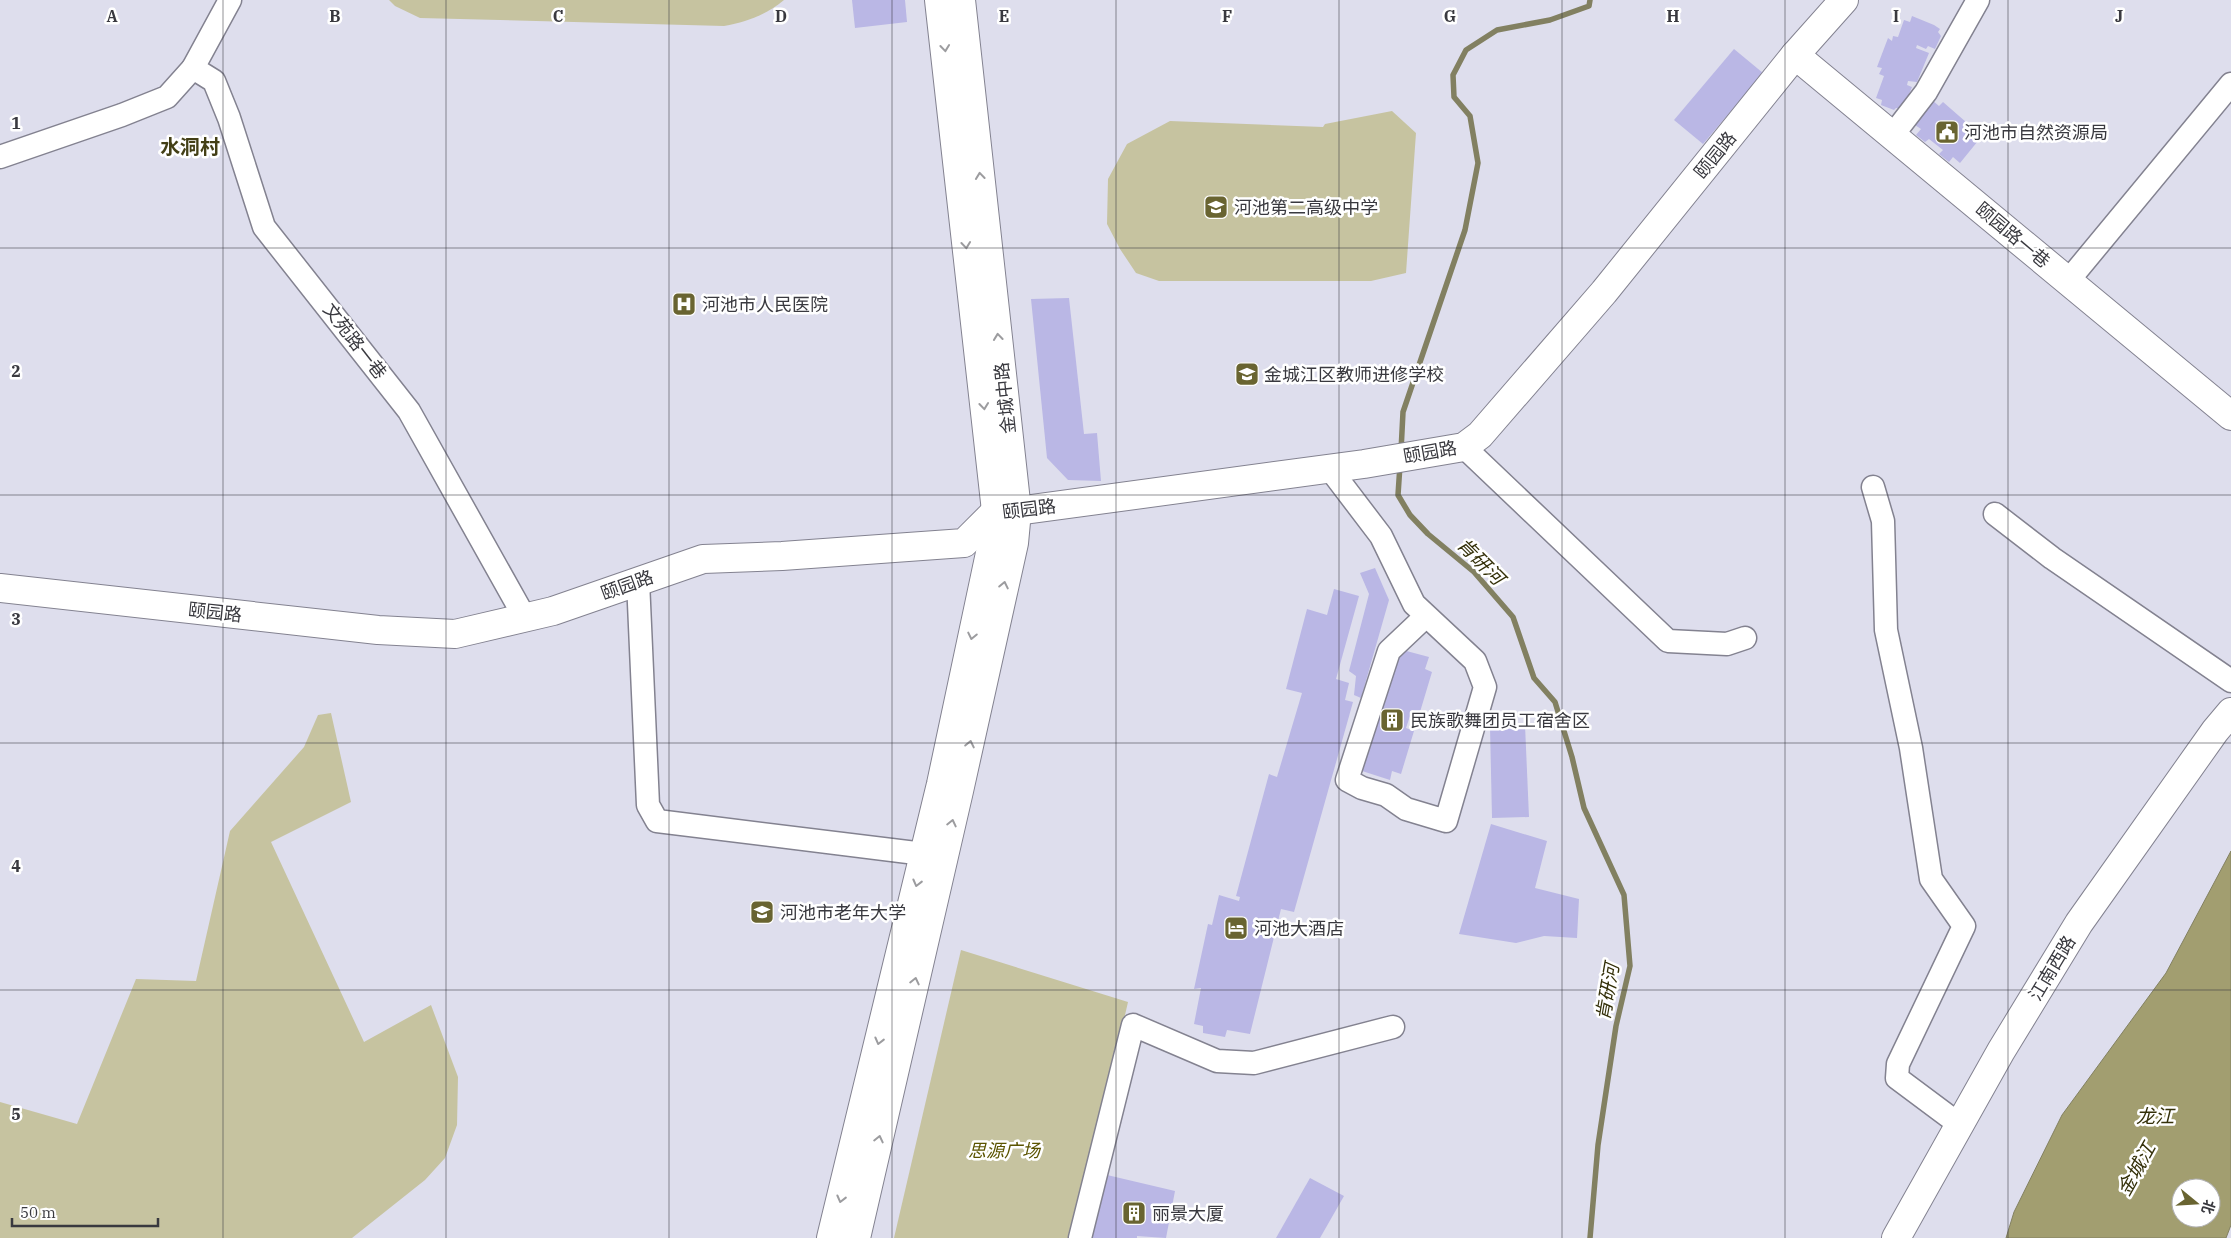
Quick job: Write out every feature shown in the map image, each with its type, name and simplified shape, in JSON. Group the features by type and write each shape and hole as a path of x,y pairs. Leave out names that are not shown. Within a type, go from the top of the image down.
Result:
{"street":[{"path":"0,157 122,115 167,97 193,68 230,0"},
{"name":"金城中路","path":"939,0 1006,511 1014,543 950,788"},
{"name":"金城中路","path":"961,0 1006,511"},
{"name":"颐园路","path":"0,588 378,630 455,634 553,611 703,559 782,556 964,543 1006,511 1330,469 1464,447 1487,428 1604,292 1795,55 1844,0"},
{"path":"1892,136 1926,92 1978,0"},
{"name":"颐园路一巷","path":"1795,55 2231,416"},
{"name":"文苑路一巷","path":"193,68 214,81 229,118 264,227 409,411 525,618"},
{"path":"2068,281 2231,84"},
{"path":"1464,447 1668,641 1727,644 1746,638"},
{"path":"1330,469 1381,536 1414,604 1475,661 1485,686 1446,821 1406,809 1386,795 1362,788 1347,780 1389,650 1426,616"},
{"path":"1873,487 1883,520 1886,630 1911,748 1931,878 1964,926 1898,1064 1897,1078 1960,1125"},
{"path":"1995,514 2052,558 2231,681"},
{"path":"638,581 648,805 657,821 924,854"},
{"name":"江南西路","path":"1896,1238 2001,1052 2080,924 2215,731 2231,712"},
{"path":"831,1238 924,854 950,788"},
{"path":"856,1238 950,788"},
{"path":"1080,1238 1133,1025 1217,1061 1254,1063 1393,1027"}],"green space":[{"path":"389,0 784,0 756,17 724,26 420,18 395,6"},
{"path":"1392,111 1416,133 1406,273 1371,281 1159,281 1136,273 1120,249 1107,224 1108,179 1127,144 1170,121 1323,127 1325,124"},
{"path":"331,713 351,802 271,842 364,1042 431,1005 458,1077 457,1125 445,1158 425,1180 352,1238 0,1238 0,1102 77,1124 136,979 196,981 230,831 304,747 318,715"},
{"name":"思源广场","path":"961,950 1128,1002 1074,1238 894,1238"}],"water":[{"name":"龙江","path":"2231,851 2231,1225 2226,1238 2006,1238 2014,1212 2062,1115 2166,973"}],"building":[{"path":"852,0 905,0 907,22 855,28"},
{"path":"1912,16 1940,29 1938,32 1941,36 1935,49 1928,46 1926,49 1917,45 1916,48 1929,53 1917,82 1908,81 1907,85 1912,87 1903,109 1896,108 1894,110 1881,105 1882,100 1876,98 1884,76 1879,74 1882,68 1877,67 1888,38 1892,41 1893,36 1898,37 1904,20 1910,22"},
{"path":"1734,49 1763,73 1703,144 1674,120"},
{"name":"河池市自然资源局","path":"1932,100 1939,106 1943,102 1982,136 1960,163 1953,157 1949,162 1939,154 1943,150 1929,139 1925,142 1916,135 1921,129 1912,123"},
{"path":"1069,298 1084,434 1097,433 1101,481 1068,480 1047,458 1031,299"},
{"path":"1375,568 1389,600 1361,698 1354,695 1356,676 1349,671 1369,594 1360,573"},
{"path":"1334,589 1359,596 1336,679 1349,683 1345,700 1353,702 1294,912 1281,909 1250,1034 1227,1030 1225,1037 1203,1033 1203,1026 1194,1024 1201,988 1194,989 1208,924 1212,925 1219,895 1239,901 1240,897 1236,896 1269,774 1277,777 1302,693 1286,689 1307,609 1327,615"},
{"name":"民族歌舞团员工宿舍区","path":"1399,649 1429,657 1425,669 1432,672 1420,712 1412,710 1406,728 1414,731 1401,774 1392,771 1390,780 1359,770"},
{"path":"1525,725 1529,817 1492,818 1490,726"},
{"path":"1491,824 1547,841 1535,888 1579,899 1577,938 1544,936 1516,943 1459,934"},
{"name":"丽景大厦","path":"1107,1175 1175,1191 1166,1238 1137,1236 1137,1238 1090,1238"},
{"path":"1310,1178 1344,1196 1320,1238 1276,1238"}],"waterway":[{"name":"肯研河","path":"1401,451 1403,412 1465,230 1478,163 1470,116 1454,97 1453,75 1466,50 1497,30 1550,20 1589,6 1590,0"},
{"name":"肯研河","path":"1400,465 1398,495 1410,515 1428,534 1474,572 1513,617 1534,678 1555,702 1572,757 1584,808 1624,895 1630,966 1616,1026 1598,1145 1590,1238"}],"place":[{"name":"河池市自然资源局","path":"1947,132"},
{"name":"河池第二高级中学","path":"1216,207"},
{"name":"河池市人民医院","path":"684,304"},
{"name":"金城江区教师进修学校","path":"1247,374"},
{"name":"民族歌舞团员工宿舍区","path":"1392,720"},
{"name":"河池市老年大学","path":"762,912"},
{"name":"河池大酒店","path":"1236,928"},
{"name":"丽景大厦","path":"1134,1213"}],"district":[{"name":"水洞村","path":"190,146"}],"water label":[{"name":"金城江","path":"2136,1169"}]}
